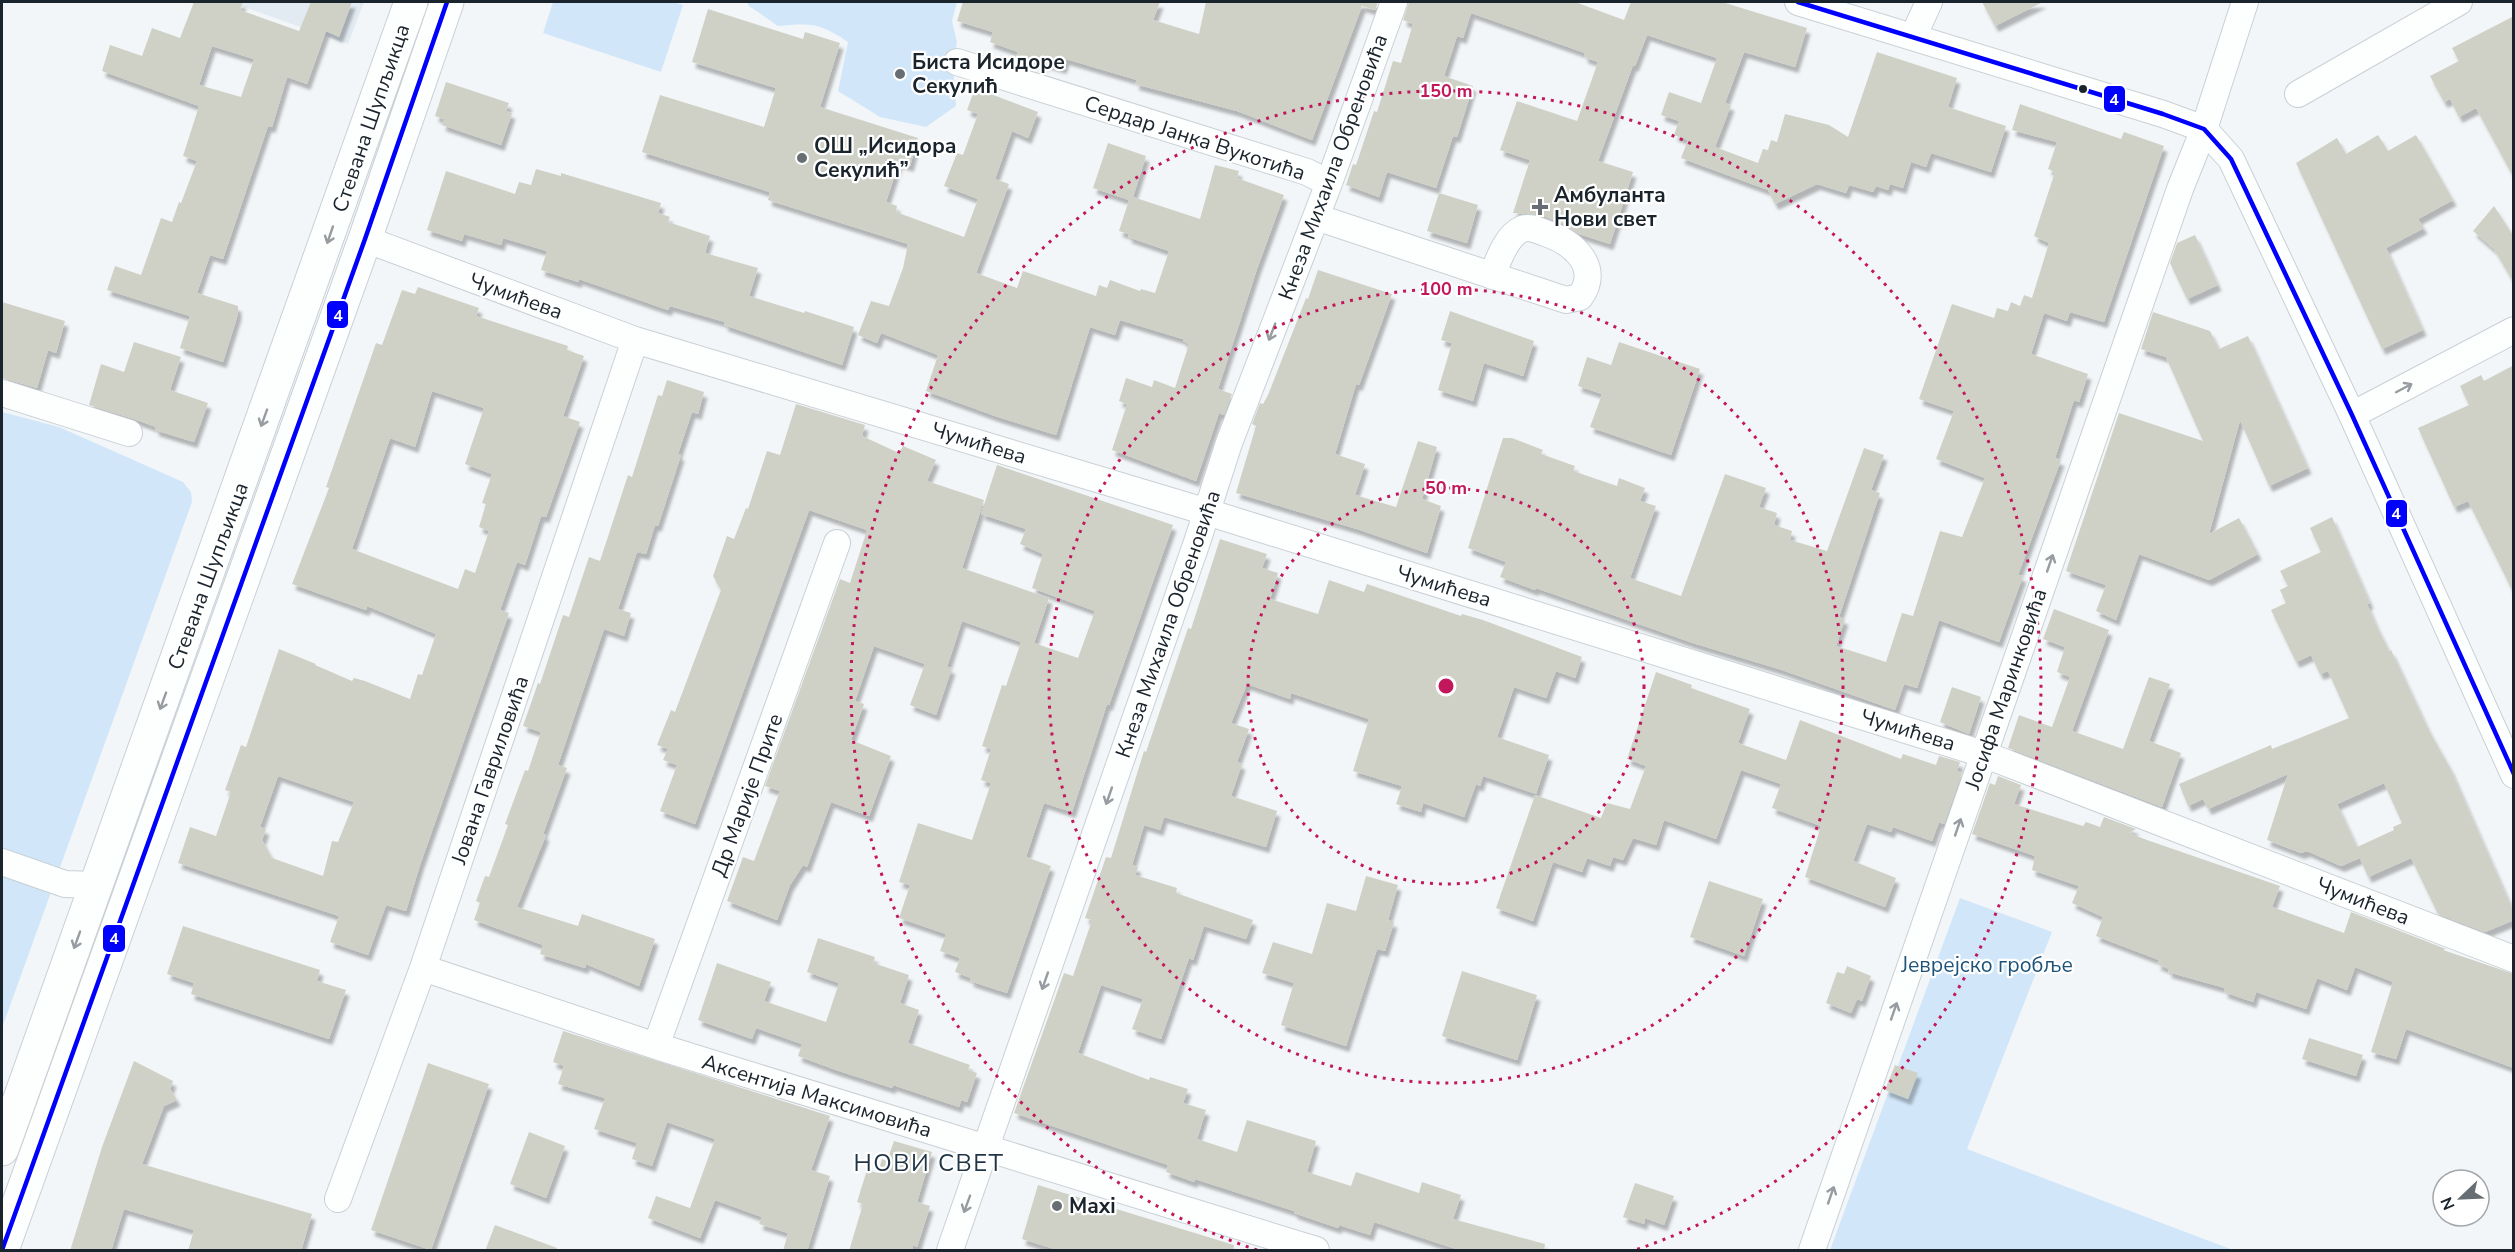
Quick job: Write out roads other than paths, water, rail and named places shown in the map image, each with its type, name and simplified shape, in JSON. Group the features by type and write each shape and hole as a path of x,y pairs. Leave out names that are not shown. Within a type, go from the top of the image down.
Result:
{"main road":[{"name":"Стевана Шупљикца","path":"2,1149 411,2"},
{"name":"Стевана Шупљикца","path":"2,1250 365,239 447,2"}],"street":[{"name":"Кнеза Михаила Обреновића","path":"950,1251 1229,443 1329,183 1394,2"},
{"path":"1798,2 2151,110 2204,129 2232,159 2352,415 2514,775"},
{"path":"1913,37 1929,2"},
{"name":"Јосифа Маринковића","path":"1812,1251 2180,189 2204,129 2245,2"},
{"path":"2298,94 2459,2"},
{"name":"Сердар Јанка Вукотића","path":"957,62 1307,172 1329,183"},
{"path":"1316,217 1492,276"},
{"name":"Чумићева","path":"365,239 635,340 1207,512 1983,754 2514,959"},
{"path":"2352,415 2514,330"},
{"name":"Јована Гавриловића","path":"338,1198 423,968 635,340"},
{"path":"2,393 129,433"},
{"name":"Др Марије Прите","path":"656,1046 837,543"},
{"path":"2,862 65,884 97,885"},
{"name":"Аксентија Максимовића","path":"423,968 656,1046 1317,1251"}],"place":[{"name":"Биста Исидоре Секулић","path":"900,74"},
{"name":"ОШ „Исидора Секулић”","path":"802,158"},
{"name":"Амбуланта Нови свет","path":"1540,207"},
{"name":"Maxi","path":"1057,1206"}],"district":[{"name":"НОВИ СВЕТ","path":"929,1163"}],"park label":[{"name":"Јеврејско гробље","path":"1987,965"}]}
